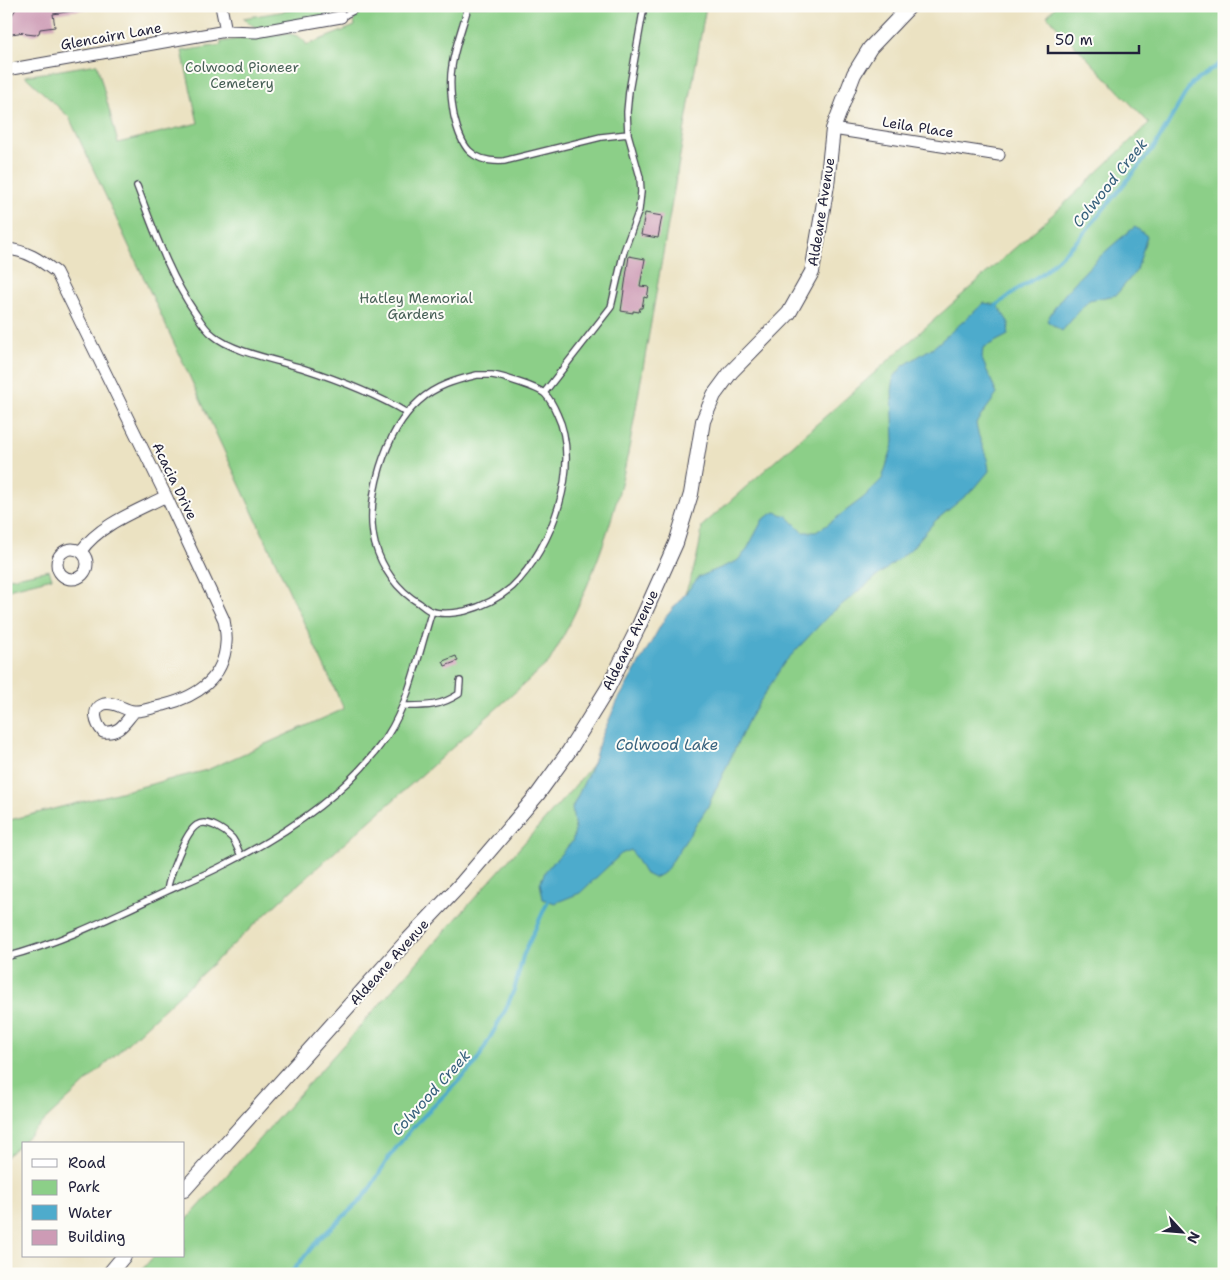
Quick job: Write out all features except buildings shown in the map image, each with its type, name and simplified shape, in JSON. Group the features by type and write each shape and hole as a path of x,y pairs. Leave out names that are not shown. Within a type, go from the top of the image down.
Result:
{"street":[{"path":"222,6 226,31"},
{"name":"Aldeane Avenue","path":"185,1189 407,941 481,862 538,794 574,743 608,688 638,628 676,544 690,494 703,420 714,394 731,372 789,313 812,272 827,185 833,129 854,74 870,48 910,6"},
{"name":"Glencairn Lane","path":"6,70 226,31 256,32 340,17"},
{"name":"Leila Place","path":"833,129 999,155"},
{"name":"Acacia Drive","path":"6,249 15,249 34,256 56,272 166,496 224,620 226,642 222,664 210,682 192,695 171,703 134,712"},
{"path":"81,551 89,539 108,526 166,496"},
{"path":"109,1274 122,1258"}],"lane":[{"path":"340,17 353,11 357,6"},
{"path":"469,6 452,65 450,83 457,129 462,142 470,152 481,159 492,162 504,161 601,137 628,134"},
{"path":"544,393 611,307 624,251 640,210 640,177 628,134 627,112 644,6"},
{"path":"137,186 162,252 175,279 190,305 213,336 235,348 301,368 363,390 407,413"},
{"path":"477,375 492,375 507,378 544,393 563,425 567,462 554,521 523,574 504,593 474,609 447,613 432,611 415,601 393,581 385,569 375,542 373,507 380,465 396,430 407,413 419,401 446,384 477,375"},
{"path":"6,957 72,936 136,908 227,864 306,815 351,778 387,736 403,706 432,611"},
{"path":"403,706 436,705 447,702 458,694 460,681"},
{"path":"167,892 168,879 173,866 196,825 201,823 207,824 224,832 233,840 241,856"}],"green space":[{"name":"Hatley Memorial Gardens","path":"298,6 706,6 630,443 617,500 588,583 549,662 284,897 6,1157 6,821 207,770 344,709 69,117 25,76 97,64 118,143 198,123 182,51 221,45 221,42 250,37 251,39 282,34 296,36 307,45 355,26 353,12 256,28 243,18 298,9"},
{"path":"1056,6 1224,6 1224,1274 138,1274 152,1258 185,1258 185,1222 566,796 593,763 620,721 660,648 679,608 694,568 702,526 1061,207 1149,123 1047,16"},
{"path":"49,570 52,578 12,588 6,593 6,575 11,578"}],"water":[{"path":"1135,227 1147,236 1137,270 1116,295 1089,300 1062,331 1047,321 1063,296 1086,270"},
{"name":"Colwood Lake","path":"984,303 997,305 1009,323 1008,335 983,348 982,359 997,394 976,423 989,471 974,489 935,521 911,549 829,615 784,663 749,719 707,808 665,872 654,878 644,873 631,850 621,854 580,893 555,903 543,899 540,883 546,870 572,842 575,831 572,808 593,763 600,740 617,702 665,618 699,577 737,561 746,551 763,519 775,512 787,516 803,532 816,532 863,498 882,479 894,442 892,391 894,377 903,366 935,346"}],"waterway":[{"name":"Colwood Creek","path":"997,305 1043,273 1080,238 1155,146 1191,84 1224,61"},
{"name":"Colwood Creek","path":"290,1274 319,1239 358,1203 369,1190 389,1157 412,1128 476,1063 506,1009 515,987 523,956 548,901"}],"park label":[{"name":"Colwood Pioneer Cemetery","path":"242,76"}]}
